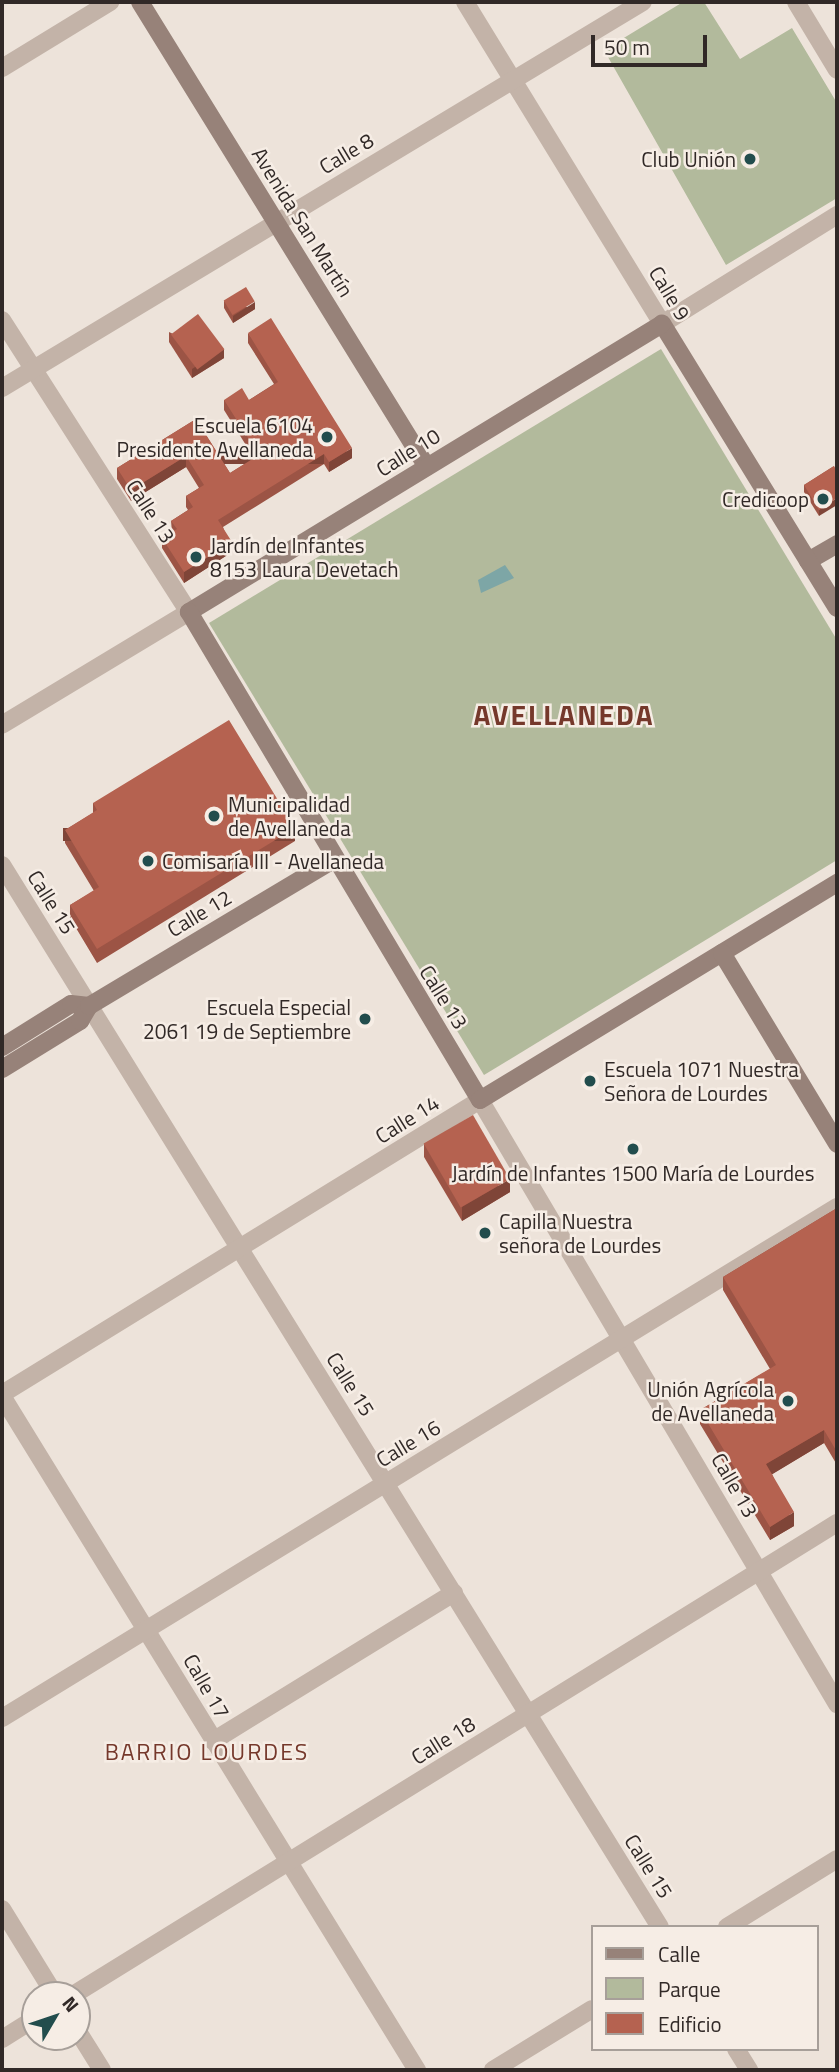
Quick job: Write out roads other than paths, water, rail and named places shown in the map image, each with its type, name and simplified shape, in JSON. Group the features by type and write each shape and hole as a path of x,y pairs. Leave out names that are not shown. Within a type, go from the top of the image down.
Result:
{"street":[{"path":"2,68 110,2"},
{"name":"Avenida San Martín","path":"140,2 427,467"},
{"name":"Calle 9","path":"465,2 837,608"},
{"name":"Calle 8","path":"2,388 643,2"},
{"path":"796,2 837,70"},
{"name":"Calle 10","path":"2,725 837,215"},
{"name":"Calle 13","path":"2,320 189,612 333,860 480,1100 837,1704"},
{"path":"808,561 837,544"},
{"name":"Calle 12","path":"2,1069 80,1021 89,1006 333,860"},
{"name":"Calle 15","path":"2,865 454,1593 526,1715 659,1925"},
{"name":"Calle 14","path":"2,1395 837,883"},
{"path":"722,953 837,1144"},
{"name":"Calle 12","path":"2,1047 71,1004 89,1006"},
{"name":"Calle 16","path":"2,1718 837,1207"},
{"name":"Calle 17","path":"2,1395 417,2070"},
{"name":"Calle 18","path":"91,1984 837,1524"},
{"path":"213,1741 454,1593"},
{"path":"730,1925 837,1859"},
{"path":"2,1909 46,1981"},
{"path":"493,2070 590,2011"},
{"path":"2,2039 21,2027"},
{"path":"90,2051 102,2070"},
{"path":"737,2051 749,2070"}],"water":[{"path":"505,565 514,578 481,593 478,580"}],"place":[{"name":"Club Unión","path":"750,159"},
{"name":"Escuela 6104 Presidente Avellaneda","path":"327,437"},
{"name":"Credicoop","path":"823,499"},
{"name":"Jardín de Infantes 8153 Laura Devetach","path":"196,557"},
{"name":"Municipalidad de Avellaneda","path":"214,816"},
{"name":"Comisaría III - Avellaneda","path":"148,861"},
{"name":"Escuela Especial 2061 19 de Septiembre","path":"365,1019"},
{"name":"Escuela 1071 Nuestra Señora de Lourdes","path":"590,1081"},
{"name":"Jardín de Infantes 1500 María de Lourdes","path":"633,1149"},
{"name":"Capilla Nuestra señora de Lourdes","path":"485,1233"},
{"name":"Unión Agrícola de Avellaneda","path":"788,1401"}],"district":[{"name":"AVELLANEDA","path":"564,715"},
{"name":"BARRIO LOURDES","path":"207,1752"}]}
